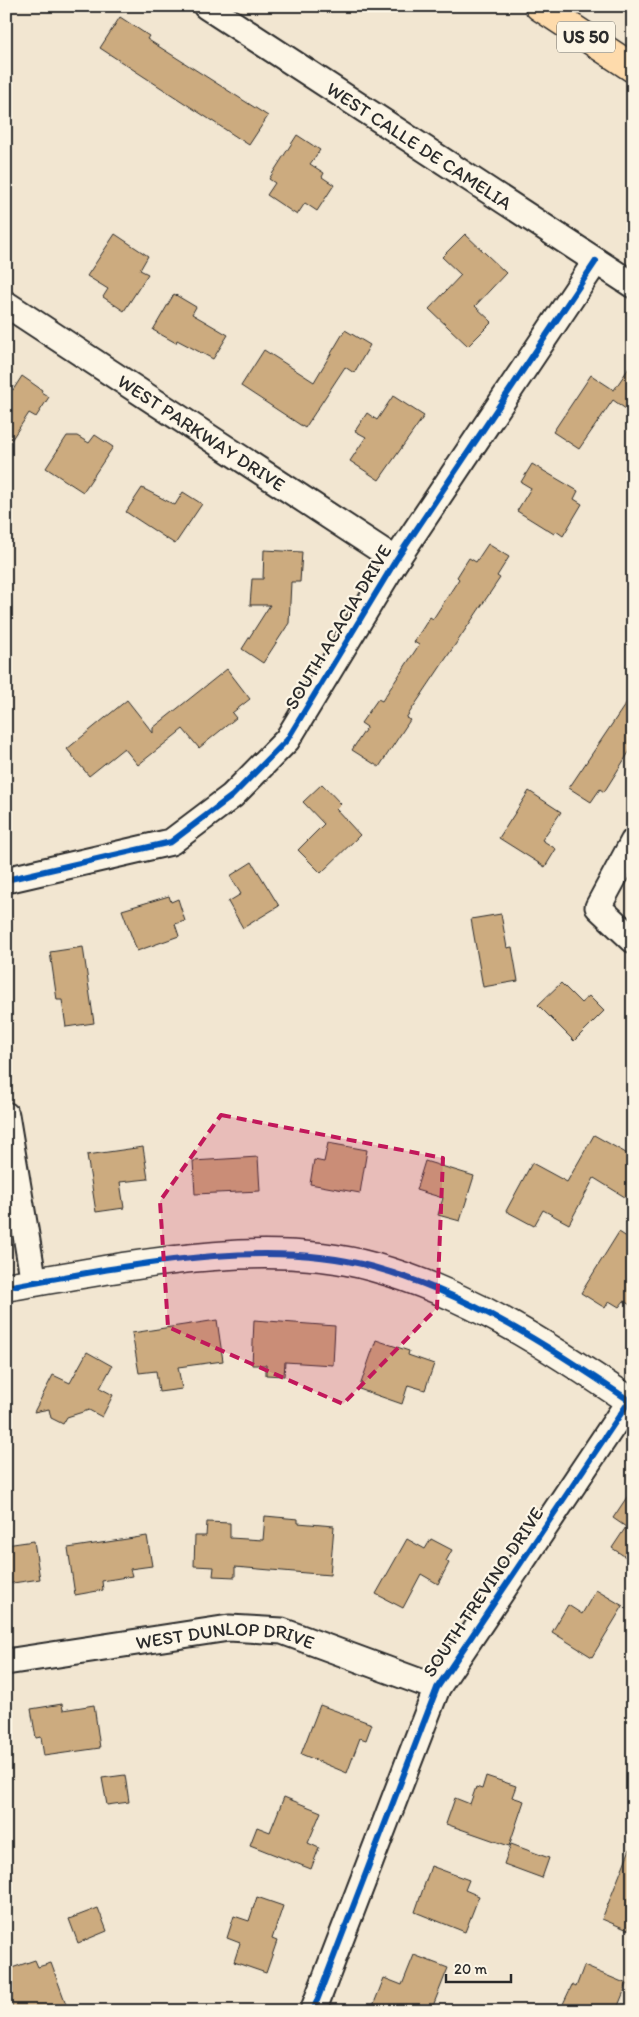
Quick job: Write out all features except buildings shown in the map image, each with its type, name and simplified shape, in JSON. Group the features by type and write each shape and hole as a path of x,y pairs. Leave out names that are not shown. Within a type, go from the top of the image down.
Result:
{"highway":[{"name":"US 50","path":"539,6 633,68"}],"street":[{"name":"WEST CALLE DE CAMELIA","path":"206,6 633,285"},
{"name":"SOUTH ACACIA DRIVE","path":"6,880 171,842 232,796 287,740 396,560 596,261"},
{"name":"WEST PARKWAY DRIVE","path":"6,304 396,560"},
{"path":"633,842 598,907 633,940"},
{"path":"6,1115 34,1282"},
{"path":"6,1287 175,1261 234,1256 280,1255 331,1259 371,1267 411,1279 493,1316 544,1345 631,1402"},
{"name":"SOUTH TREVINO DRIVE","path":"313,2011 437,1688 631,1402"},
{"name":"WEST DUNLOP DRIVE","path":"6,1662 229,1628 282,1631 437,1688"}],"highlighted area":[{"path":"221,1115 443,1158 437,1308 343,1404 168,1327 160,1201"}],"cycle path":[{"path":"6,880 171,842 232,796 287,740 396,560 596,261"},
{"path":"6,1287 142,1264 190,1258 284,1254 329,1258 373,1267 408,1278 476,1307 572,1362 633,1403"},
{"path":"313,2011 437,1688 630,1400"}]}
